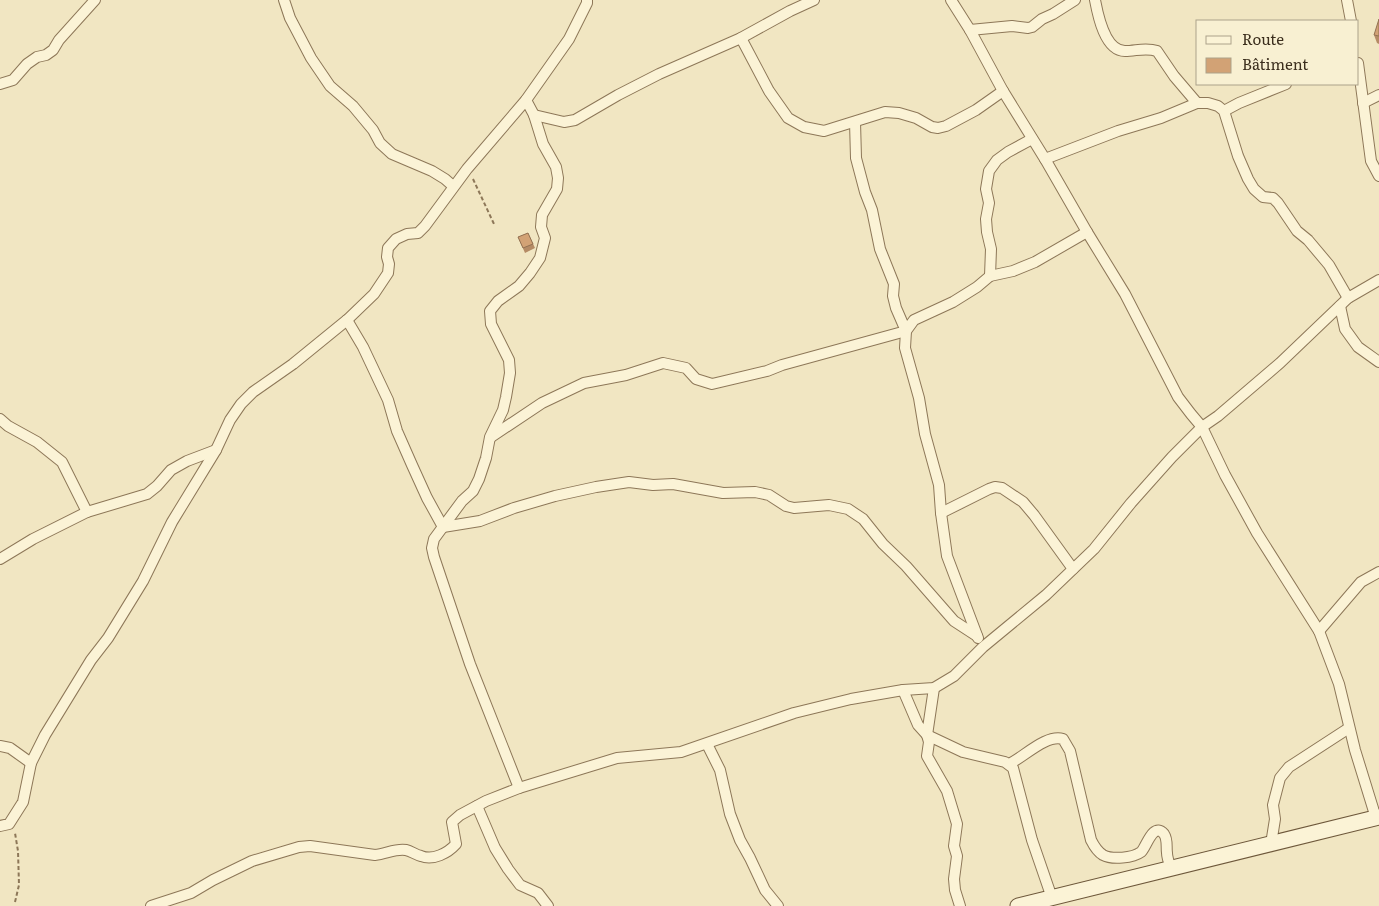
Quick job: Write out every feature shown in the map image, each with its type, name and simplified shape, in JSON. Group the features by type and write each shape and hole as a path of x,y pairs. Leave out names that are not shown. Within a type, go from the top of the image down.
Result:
{"main road":[{"path":"1018,906 1378,818"}],"street":[{"path":"0,84 12,80 27,64 53,50 59,40 95,0"},
{"path":"284,0 290,18 311,58 330,86 352,106 380,143 392,154 432,171 453,186"},
{"path":"0,826 9,824 14,818 23,802 31,763 45,735 143,581 172,522 216,450 230,420 241,404 253,392 293,364 347,320 374,294 388,273 389,264 386,256 388,248 396,239 407,234 418,233 425,226 453,186 526,100 569,39 587,0"},
{"path":"534,115 564,122 576,120 618,95 659,74 741,38 814,0"},
{"path":"951,0 1087,232 1126,294 1178,397 1202,427 1225,475 1257,533 1319,631 1339,684 1349,728 1378,818"},
{"path":"970,30 1012,26 1032,27 1075,0"},
{"path":"1095,0 1101,26 1112,46 1123,51 1144,48 1157,51 1174,76 1197,103"},
{"path":"1347,0 1351,20"},
{"path":"741,38 769,92 788,118 804,127 824,131 885,112 899,113 916,118 932,127 938,128 946,126 976,110 1003,90"},
{"path":"1359,73 1371,162 1379,176"},
{"path":"1224,111 1284,85"},
{"path":"1363,103 1379,95"},
{"path":"519,788 470,664 432,548 434,539 462,501 473,491 480,479 490,438 502,410 509,385 509,360 491,324 490,312 498,301 519,286 540,258 545,238 541,227 542,216 557,189 556,167 543,144 534,115 526,100"},
{"path":"1045,159 1118,131 1161,118 1197,103 1208,103 1218,106 1224,111 1238,156 1254,189 1263,197 1272,198 1278,203 1298,231 1329,265 1348,298"},
{"path":"855,122 856,158 872,210 880,249 894,284 893,296 896,308 906,330 905,348 919,398 924,434 939,485 947,556 977,636 983,647"},
{"path":"990,276 991,249 986,219 989,203 986,189 989,171 997,160 1032,139"},
{"path":"490,438 542,403 584,383 626,376 663,363 686,368 696,379 712,384 768,371 782,364 906,330 914,320 953,302 977,287 990,276 1013,271 1035,262 1087,232"},
{"path":"151,906 191,893 252,861 299,847 310,846 375,855 385,854 393,850 406,850 431,858 450,851 456,844 452,822 460,815 519,788 617,758 681,752 794,713 851,699 903,690 934,688 954,676 983,647 1046,595 1094,549 1131,503 1202,427 1218,416 1280,363 1348,298 1379,280"},
{"path":"1340,306 1345,329 1358,347 1379,362"},
{"path":"347,320 363,346 388,400 397,431 412,465 427,498 444,527"},
{"path":"0,419 8,426 37,442 62,462 87,512"},
{"path":"0,559 33,539 87,512 147,494 171,470 187,461 216,450"},
{"path":"444,527 480,521 514,508 555,496 629,482 653,485 673,484 723,493 754,492 769,495 786,506 794,508 829,505 848,509 863,519 883,544 906,566 954,621 977,636"},
{"path":"941,513 989,489 1002,488 1023,502 1073,569"},
{"path":"1319,631 1361,582 1379,572"},
{"path":"934,688 927,735 929,742 927,756 947,791 957,824 954,846 957,856 954,879 960,906"},
{"path":"903,690 918,725 927,735 963,752 1009,764 1013,768 1032,840 1052,898"},
{"path":"1271,844 1275,819 1273,805 1280,778 1289,767 1349,728"},
{"path":"1009,764 1049,739 1058,737 1063,739 1070,751 1091,840 1096,848 1102,855 1124,858 1136,854 1145,848 1150,835 1159,831 1163,833 1167,842 1167,853 1171,868"},
{"path":"707,744 720,770 730,814 740,840 765,890 778,906"},
{"path":"0,746 10,748 31,763"},
{"path":"477,806 495,848 508,869 520,885 538,893 548,906"}],"path":[{"path":"467,169 477,185 494,224"},
{"path":"14,818 18,851 19,885 15,902"}],"building":[{"path":"1379,19 1379,36 1374,35"},
{"path":"528,233 533,244 523,248 518,237"}]}
